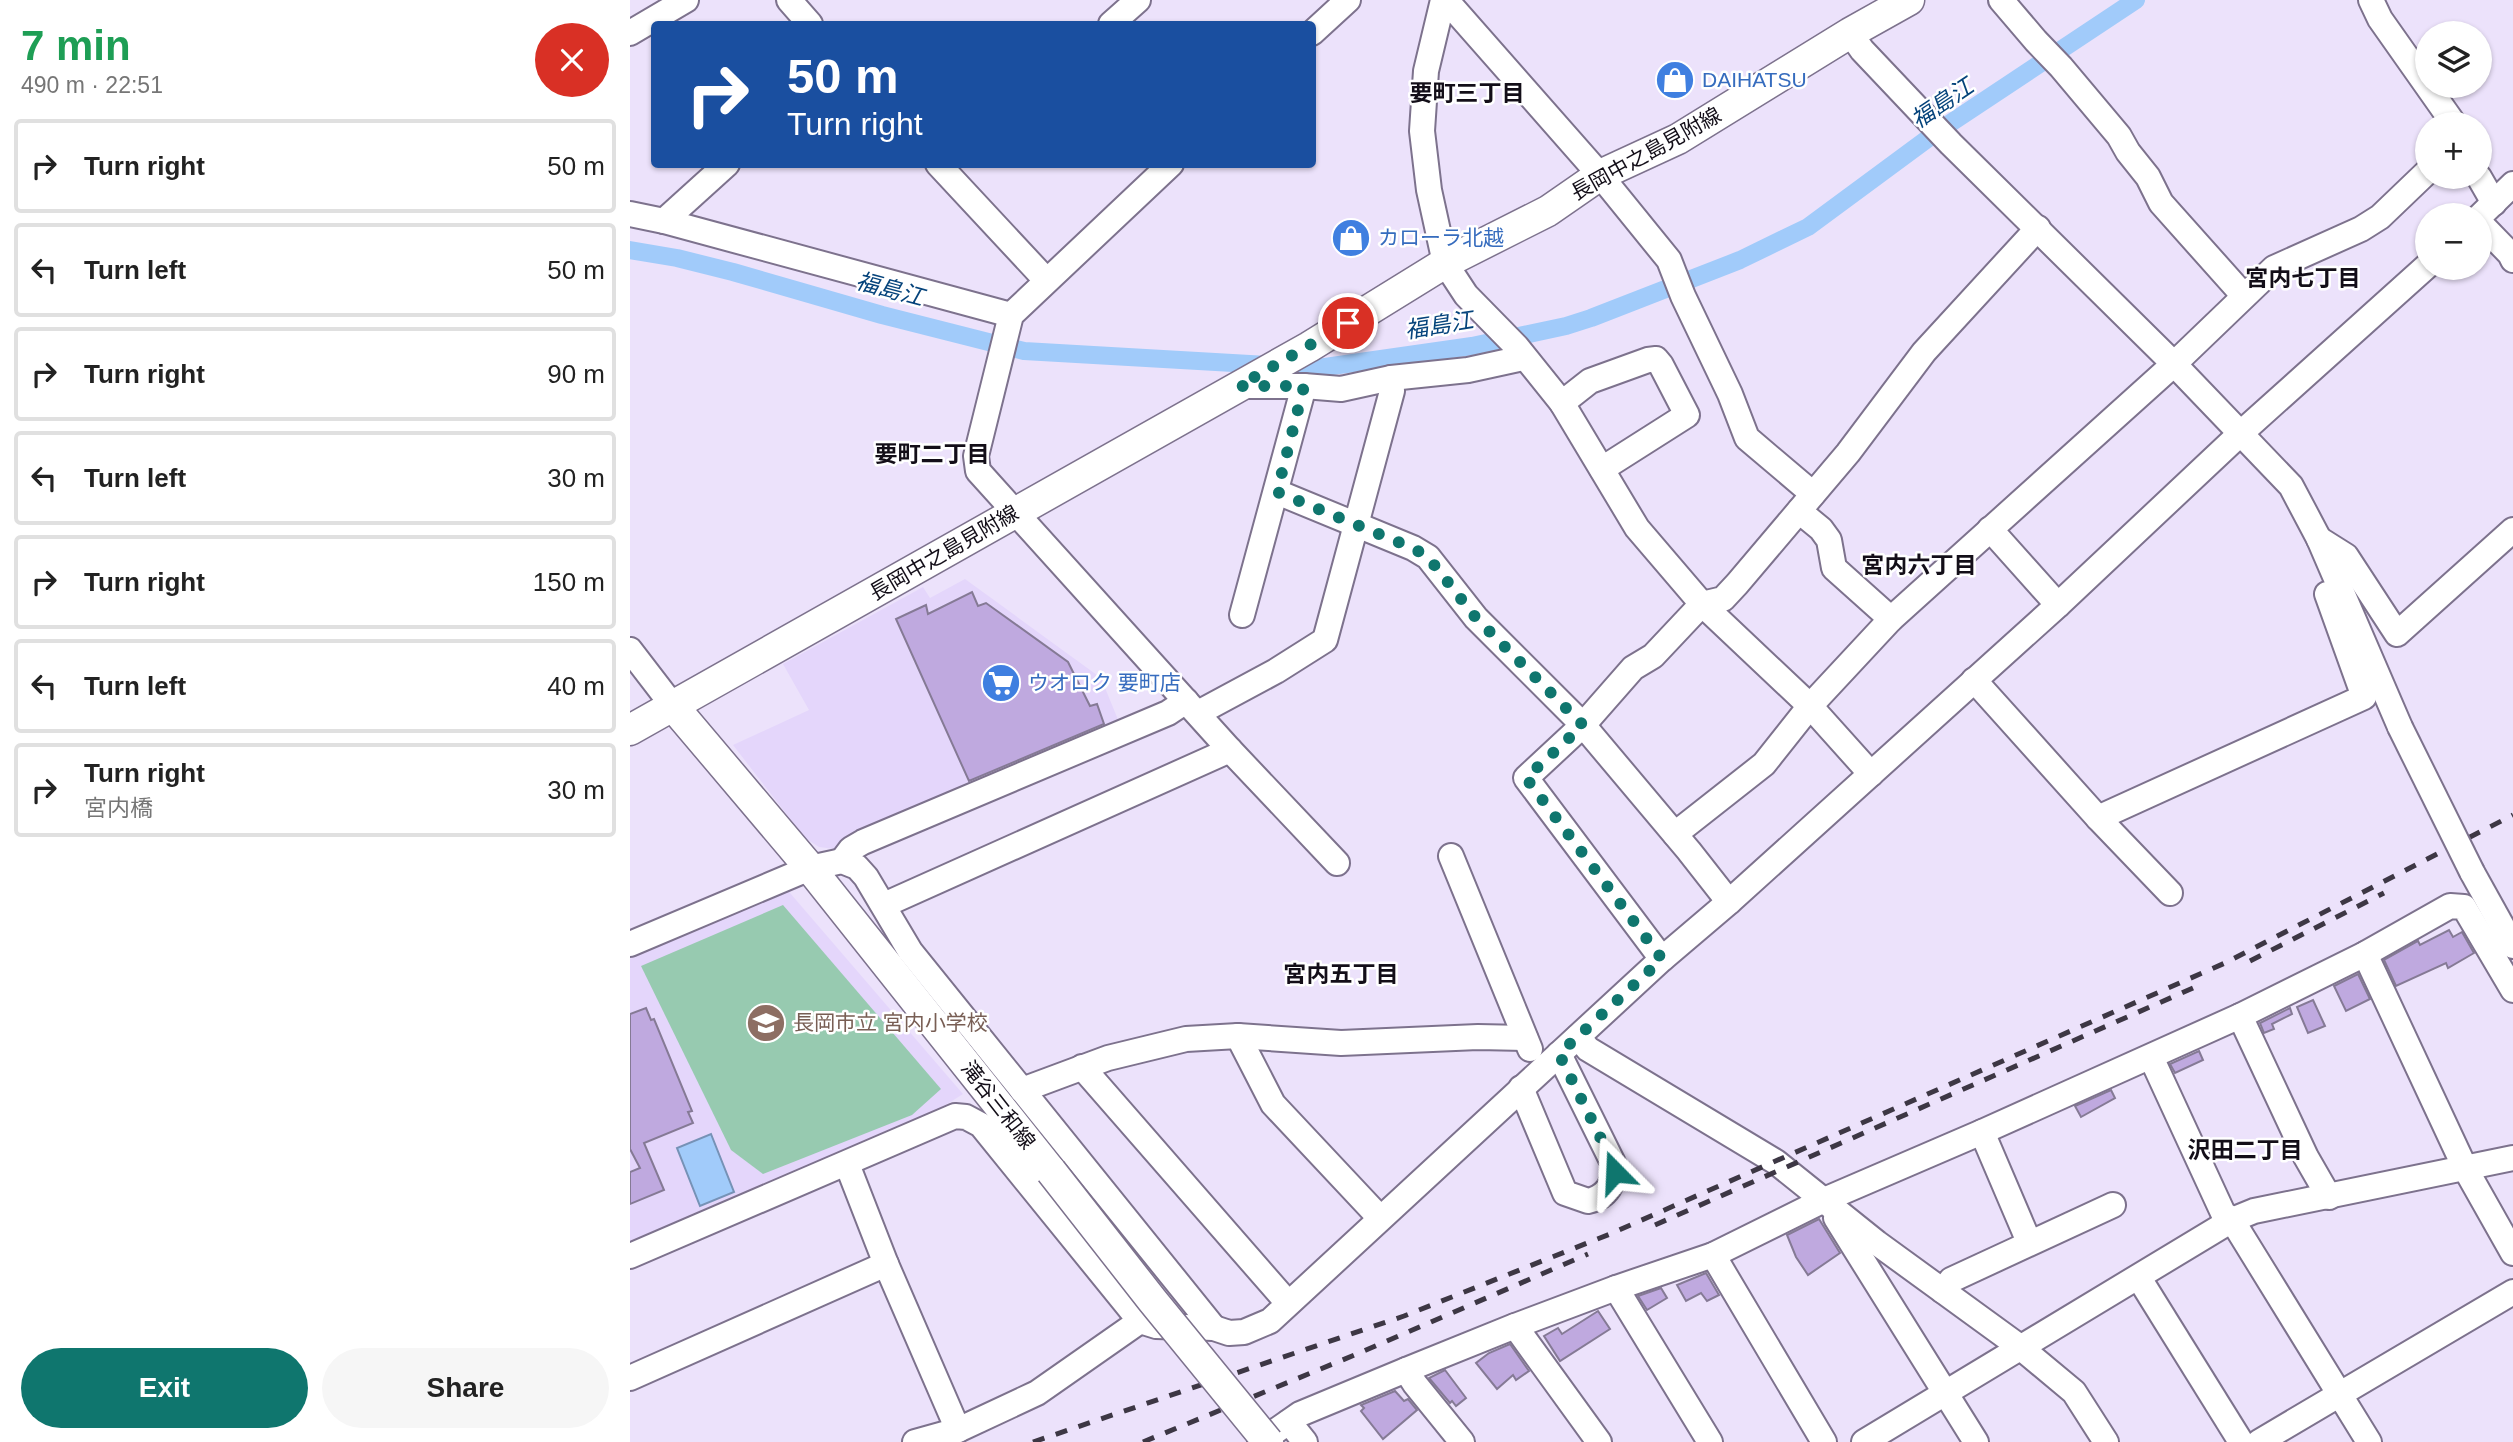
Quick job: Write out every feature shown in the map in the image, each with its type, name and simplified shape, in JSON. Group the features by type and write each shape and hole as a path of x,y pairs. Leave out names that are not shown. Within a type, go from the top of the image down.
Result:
{"main road":[{"name":"長岡中之島見附線","path":"630,730 1308,347 1445,263 1548,211 1600,175 1678,139 1850,33 1909,0"},
{"name":"滝谷三和線","path":"673,706 810,867 1152,1300 1278,1432"}],"street":[{"path":"630,33 687,0"},
{"path":"789,0 807,21"},
{"path":"1114,21 1138,0"},
{"path":"1316,29 1349,0"},
{"path":"1444,0 1600,175 1660,249 1671,266 1730,394 1747,438 1806,503 1829,540 1834,568 1891,619"},
{"path":"1444,0 1426,71 1422,131 1427,180 1445,263 1466,295 1490,317 1562,403 1637,528 1702,604 1810,706 1871,774"},
{"path":"2001,0 2119,136 2148,177 2161,204 2244,296"},
{"path":"2371,0 2380,19 2446,112"},
{"path":"1850,33 1862,50 1951,144 2174,364 2291,486 2319,538 2400,727 2472,872 2513,946"},
{"path":"664,220 722,168"},
{"path":"942,168 1046,280"},
{"path":"1161,168 1046,280 1010,322 976,456 978,471 1230,750 1337,863"},
{"path":"1675,834 1764,764 1810,706 1891,619 2174,364 2274,268 2361,229 2380,217 2415,183"},
{"path":"2513,184 2492,222 2513,260"},
{"path":"630,214 664,220 1010,322"},
{"path":"1662,959 1526,778 1583,725 1633,668 1653,656 1702,604 1723,599 1848,453 1924,352 2038,228"},
{"path":"630,1256 955,1116 966,1117 981,1125 1140,1321 1156,1326 1214,1328 1229,1333 1244,1332 1270,1321 1287,1302 1539,1071 2059,604 2241,433 2415,277"},
{"path":"1248,381 1341,389 1391,378 1468,370 1520,353"},
{"path":"1562,403 1590,381 1648,360 1656,359 1661,365 1686,415 1602,469"},
{"path":"842,861 851,849 863,842 1168,713 1192,707 1276,671 1325,640 1392,391 1391,378"},
{"path":"1242,615 1304,386"},
{"path":"1277,492 1413,548 1428,557 1476,618 1583,725 1729,902"},
{"path":"1990,528 2059,604"},
{"path":"2319,538 2346,556 2397,634 2513,530"},
{"path":"2098,818 2364,697 2324,588 2319,563 2319,538"},
{"path":"630,650 673,706"},
{"path":"1974,680 2098,818 2170,893"},
{"path":"884,905 1230,750"},
{"path":"1451,856 1539,1071"},
{"path":"630,944 810,867 842,861 857,867 884,905 910,951 1214,1328"},
{"path":"1260,1442 1278,1432 1300,1414 1406,1370 1616,1288 1713,1255 1824,1200 2240,1016 2365,954 2450,906 2465,907 2513,990"},
{"path":"2365,954 2465,1168 2513,1253"},
{"path":"2240,1016 2305,1157 2329,1197"},
{"path":"1021,1090 1138,1049 1186,1039 1238,1037 1341,1043 1478,1037 1525,1038"},
{"path":"1238,1037 1273,1104 1380,1219"},
{"path":"1578,1037 1588,1049 1786,1169 1877,1243 2020,1347 2074,1392 2106,1442"},
{"path":"1521,1088 1565,1194 1588,1201 1605,1193 1612,1182 1613,1163 1559,1054"},
{"path":"2151,1057 2223,1213 2232,1220 2369,1442"},
{"path":"1082,1067 1287,1302"},
{"path":"1982,1132 2029,1242"},
{"path":"1864,1442 2232,1220 2254,1211 2513,1158"},
{"path":"847,1164 886,1264 958,1430"},
{"path":"1824,1200 1976,1442"},
{"path":"1943,1291 1951,1280 2113,1205"},
{"path":"1713,1255 1824,1442"},
{"path":"630,1378 886,1264"},
{"path":"2139,1278 2241,1442"},
{"path":"1616,1288 1710,1442"},
{"path":"2259,1442 2513,1292"},
{"path":"915,1442 958,1430 1037,1394 1140,1321"},
{"path":"1515,1326 1599,1442"},
{"path":"1406,1370 1462,1442"},
{"path":"1278,1432 1306,1442"}],"shaded area":[{"path":"965,579 1101,678 1121,727 835,849 819,847 805,838 733,745 809,710 783,664 923,587 930,598"},
{"name":"長岡市立 宮内小学校","path":"784,886 963,1094 919,1122 630,1241 630,953"}],"green space":[{"name":"長岡市立 宮内小学校","path":"783,905 941,1089 912,1115 763,1174 731,1150 641,966"}],"water":[{"path":"711,1134 734,1192 700,1206 677,1148"}],"building":[{"name":"ウオロク 要町店","path":"972,592 978,606 986,603 1068,662 1090,706 1097,704 1104,724 969,781 896,619 926,605 928,614"},
{"path":"2449,930 2453,937 2462,932 2474,953 2448,968 2446,963 2396,986 2384,960 2418,941 2420,945"},
{"path":"2358,974 2370,999 2346,1011 2334,986"},
{"path":"2313,1000 2325,1026 2308,1033 2297,1007"},
{"path":"646,1008 651,1020 654,1019 692,1111 688,1112 693,1123 644,1143 664,1190 630,1204 630,1172 640,1168 630,1149 630,1014"},
{"path":"2290,1008 2292,1014 2272,1024 2274,1029 2264,1033 2260,1023"},
{"path":"2199,1051 2203,1060 2175,1073 2170,1064"},
{"path":"2111,1090 2115,1098 2081,1117 2075,1106"},
{"path":"1819,1219 1840,1253 1808,1275 1796,1257 1787,1235"},
{"path":"1706,1273 1719,1295 1707,1301 1701,1293 1686,1301 1677,1285"},
{"path":"1661,1288 1667,1298 1647,1310 1638,1296"},
{"path":"1598,1311 1610,1329 1560,1361 1544,1336 1558,1328 1562,1334"},
{"path":"1510,1344 1529,1371 1516,1380 1513,1375 1497,1389 1476,1363 1489,1353"},
{"path":"1445,1370 1466,1398 1456,1406 1452,1401 1450,1403 1429,1378"},
{"path":"1395,1391 1404,1401 1408,1399 1417,1410 1383,1439 1361,1411 1364,1408 1361,1405"}],"waterway":[{"name":"福島江","path":"630,250 733,272 882,315 1024,351 1318,368 1472,346 1591,318 1740,260 1808,227 1934,134 2136,0"}],"railway":[{"path":"1033,1442 1404,1316 1610,1234 2225,963 2513,815"},
{"path":"2250,961 2384,893"},
{"path":"1655,1225 2193,988"},
{"path":"1143,1442 1357,1354 1588,1254"}],"place":[{"name":"DAIHATSU","path":"1675,80"},
{"name":"カローラ北越","path":"1351,238"},
{"name":"ウオロク 要町店","path":"1001,683"},
{"name":"長岡市立 宮内小学校","path":"766,1023"}],"district":[{"name":"要町三丁目","path":"1467,93"},
{"name":"宮内七丁目","path":"2303,278"},
{"name":"要町二丁目","path":"932,454"},
{"name":"宮内六丁目","path":"1919,565"},
{"name":"宮内五丁目","path":"1341,974"},
{"name":"沢田二丁目","path":"2245,1150"}],"route":[{"path":"1348,323 1239,386 1304,386 1277,492 1422,552 1476,618 1583,725 1526,778 1662,959 1559,1054 1615,1172"}]}
